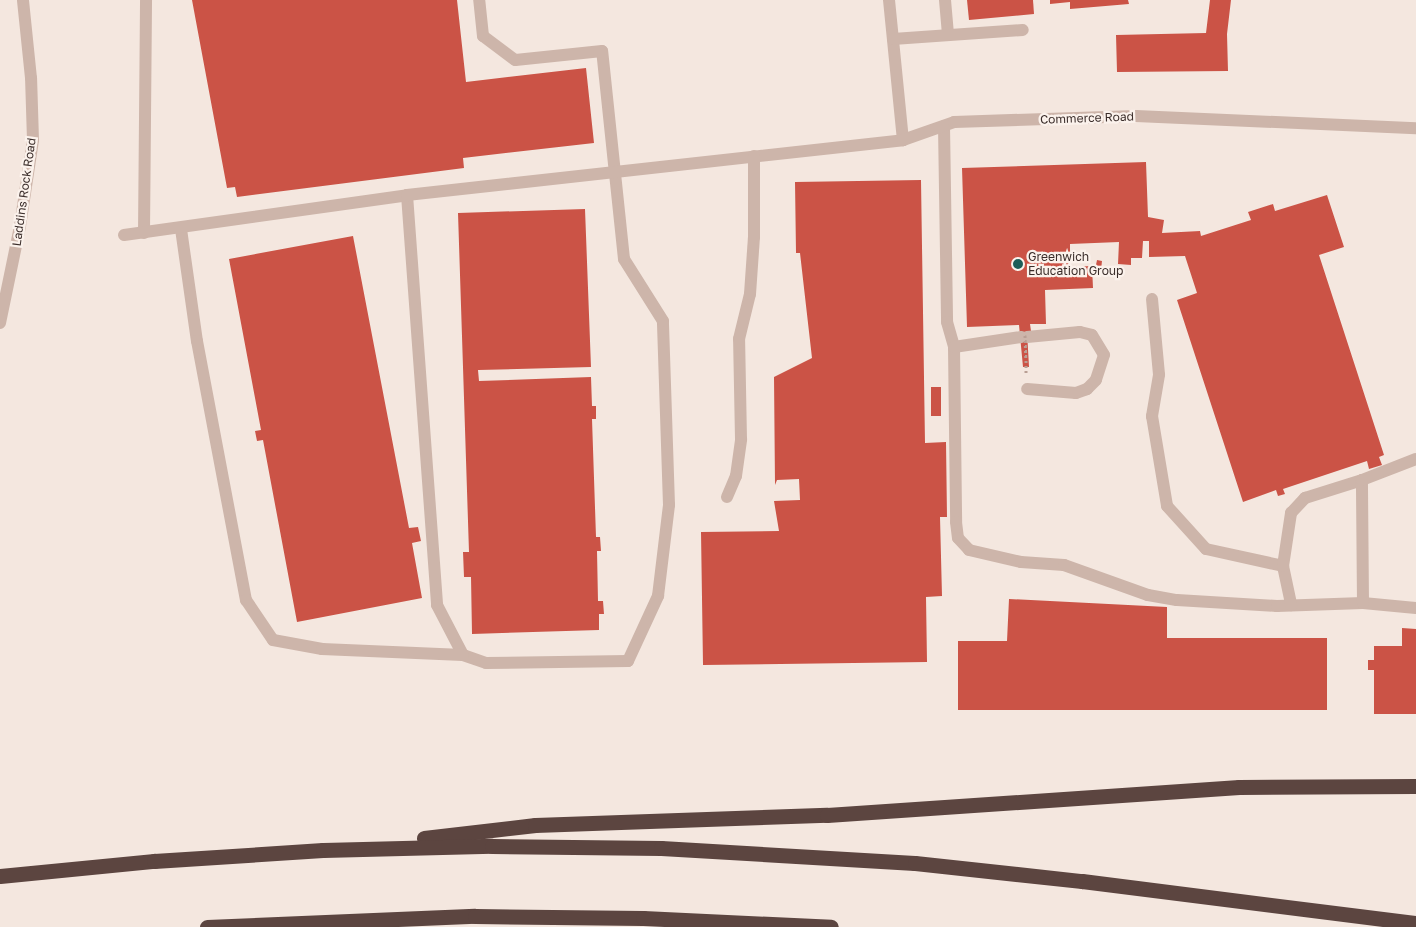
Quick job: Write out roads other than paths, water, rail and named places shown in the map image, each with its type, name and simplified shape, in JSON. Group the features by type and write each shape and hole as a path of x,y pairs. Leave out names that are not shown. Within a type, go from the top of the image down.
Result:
{"highway":[{"path":"323,850 535,825 827,815 1240,787 1416,786"},
{"path":"0,876 154,861 323,850 567,846 830,857 1082,881 1416,923"},
{"path":"207,927 476,916 643,918 831,927"},
{"path":"476,916 575,927"}],"street":[{"name":"Laddins Rock Road","path":"0,323 20,226 33,140 31,78 23,0"},
{"path":"144,233 146,0"},
{"path":"181,228 197,340 246,600 273,640 322,649 463,655 486,664 628,661 658,596 669,505 663,321 624,259 602,50 515,60 483,36 479,0"},
{"path":"889,0 903,140"},
{"path":"945,0 948,35"},
{"path":"893,39 1023,30"},
{"name":"Commerce Road","path":"124,235 407,195 903,140 954,122 1136,116 1416,128"},
{"path":"944,126 947,322 954,347 956,522 958,538 969,550 1021,562 1064,565 1148,595 1177,600 1291,605 1363,603 1416,608"},
{"path":"727,497 736,476 741,439 739,339 750,294 754,237 754,156"},
{"path":"407,195 437,605 463,655"},
{"path":"1152,299 1159,375 1152,416 1167,506 1206,549 1283,566"},
{"path":"954,347 1025,337 1080,332 1092,335 1104,355 1096,380 1087,389 1076,394 1027,389"},
{"path":"1291,605 1283,566 1291,513 1305,498 1362,480 1416,458"},
{"path":"1362,480 1363,603"}],"place":[{"name":"Greenwich Education Group","path":"1018,264"}]}
